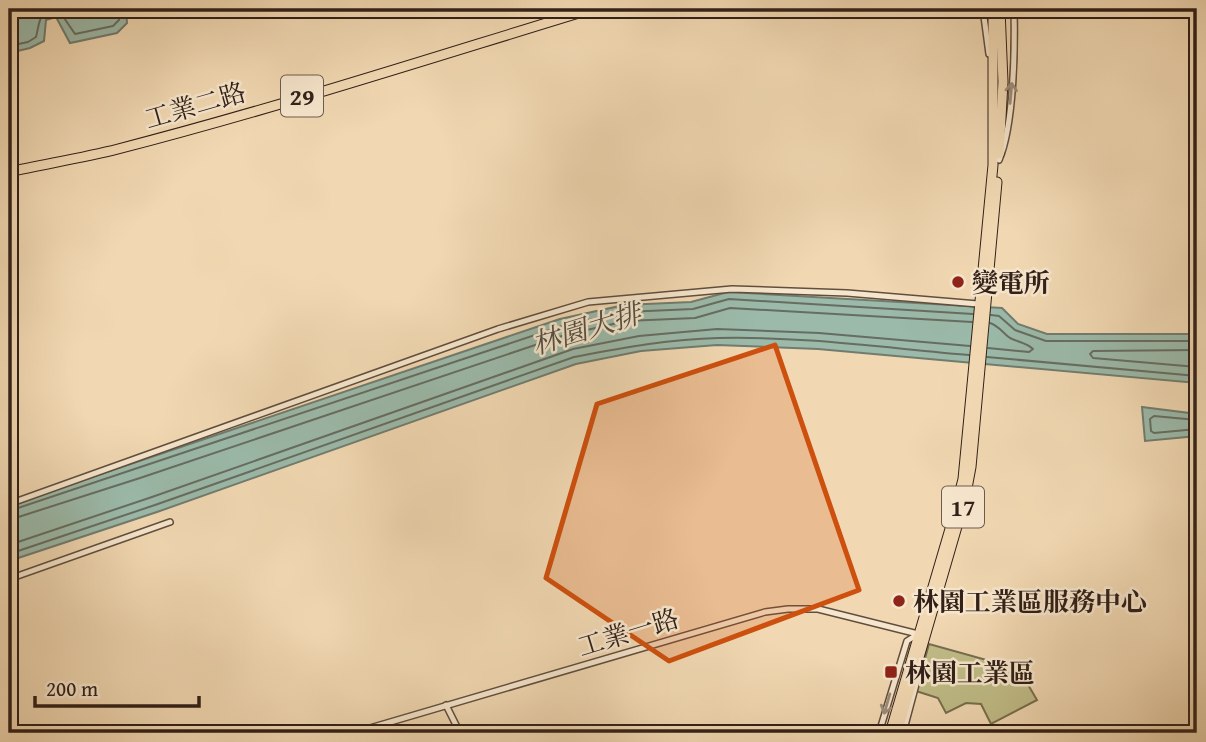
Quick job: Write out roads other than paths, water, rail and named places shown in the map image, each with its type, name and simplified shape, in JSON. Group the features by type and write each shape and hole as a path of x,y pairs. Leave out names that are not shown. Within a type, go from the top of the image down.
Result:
{"main road":[{"name":"工業二路","path":"9,172 115,149 188,129 592,9"},
{"name":"17","path":"993,9 998,115"},
{"name":"17","path":"897,733 958,501 976,375 981,299 996,162 1003,45 1000,9"},
{"name":"17","path":"890,733 922,634"}],"street":[{"path":"983,9 991,90 989,142 996,162"},
{"path":"996,162 1005,146 1009,115 1015,36 1014,9"},
{"path":"9,505 498,329 588,302 732,289 981,299"},
{"path":"9,579 170,522"},
{"name":"工業一路","path":"353,733 765,612 818,609 922,634"},
{"path":"879,733 907,641 922,634 927,645 903,733"},
{"path":"446,705 460,733"}],"water":[{"path":"9,9 126,9 127,23 117,33 70,43 56,17 46,20 44,41 9,53"},
{"name":"林園大排","path":"728,292 1002,308 1018,324 1047,334 1197,334 1197,383 818,349 717,345 641,351 576,364 157,512 9,561 9,505 560,319 624,305 691,302"},
{"path":"1142,407 1197,414 1197,436 1145,441"}],"place":[{"name":"變電所","path":"958,282"},
{"name":"林園工業區服務中心","path":"899,601"},
{"name":"林園工業區","path":"891,672"}]}
